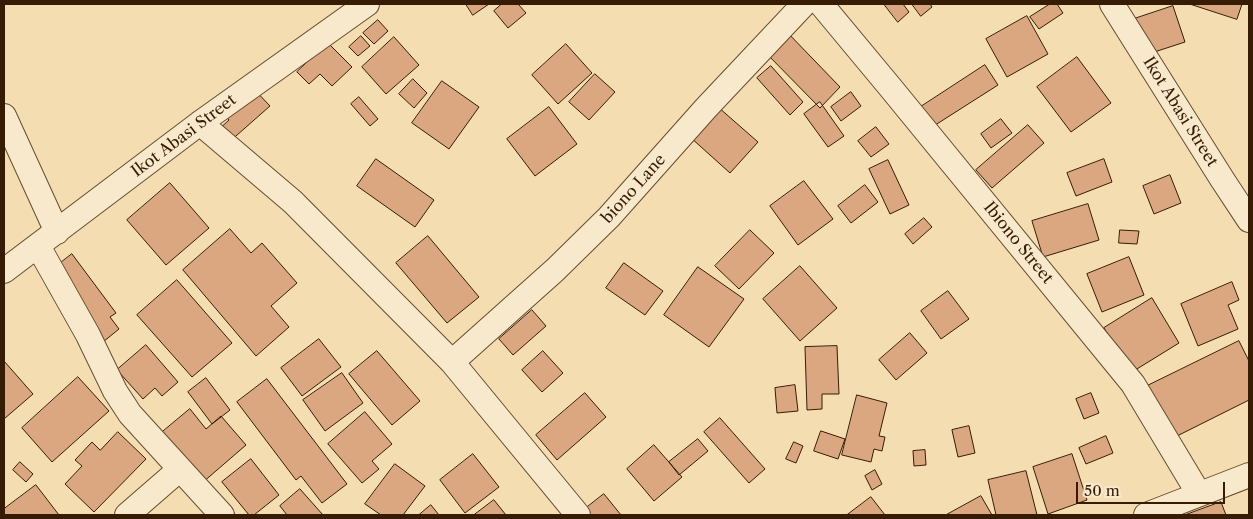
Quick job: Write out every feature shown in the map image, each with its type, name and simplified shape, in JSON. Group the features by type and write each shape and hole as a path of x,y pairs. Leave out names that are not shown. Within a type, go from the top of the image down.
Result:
{"street":[{"name":"Ikot Abasi Street","path":"4,271 200,123 366,4"},
{"name":"biono Lane","path":"452,362 555,270 609,217 706,108 804,4"},
{"name":"Ibiono Street","path":"820,4 897,94 1133,384 1199,494"},
{"name":"Ikot Abasi Street","path":"1112,4 1249,220"},
{"path":"4,116 57,232"},
{"path":"200,123 293,202 452,362 578,515"},
{"path":"38,246 88,335 115,391 130,414 222,515"},
{"path":"127,515 180,469"},
{"path":"1146,515 1249,475"}],"building":[{"path":"466,4 489,4 473,15"},
{"path":"502,4 518,4 526,13 508,28 494,11"},
{"path":"884,4 903,4 909,12 898,22"},
{"path":"912,4 930,4 932,7 921,16"},
{"path":"1050,4 1057,4 1063,13 1039,29 1030,17"},
{"path":"1190,4 1242,4 1237,19"},
{"path":"1173,6 1185,42 1139,57 1128,21"},
{"path":"1027,16 1048,54 1007,77 986,39"},
{"path":"378,20 388,31 374,44 363,33"},
{"path":"785,30 840,87 820,108 764,51"},
{"path":"361,36 370,46 358,56 349,47"},
{"path":"394,37 419,65 386,94 362,67"},
{"path":"328,43 352,67 332,86 320,74 309,84 297,72"},
{"path":"566,44 592,73 558,104 532,75"},
{"path":"1077,57 1111,103 1071,132 1037,87"},
{"path":"985,65 998,85 929,129 916,110"},
{"path":"771,66 803,102 790,115 757,78"},
{"path":"595,74 615,92 589,120 569,102"},
{"path":"413,79 427,93 414,108 399,94"},
{"path":"442,81 479,107 449,149 412,123"},
{"path":"252,87 270,106 228,143 217,131 229,120 223,113"},
{"path":"851,92 861,106 841,121 831,107"},
{"path":"359,97 378,119 370,126 351,104"},
{"path":"820,102 844,136 828,147 804,114"},
{"path":"549,107 577,144 535,176 507,139"},
{"path":"718,107 758,142 730,173 690,137"},
{"path":"1001,119 1012,133 991,148 981,134"},
{"path":"1028,125 1044,143 992,188 976,170"},
{"path":"876,127 889,144 871,157 858,141"},
{"path":"376,159 434,200 415,227 357,186"},
{"path":"1104,159 1112,182 1076,196 1067,173"},
{"path":"888,160 909,205 890,214 869,169"},
{"path":"1170,175 1181,203 1154,214 1143,186"},
{"path":"804,181 833,219 798,245 770,206"},
{"path":"170,183 209,228 166,265 127,220"},
{"path":"865,185 878,202 851,223 838,206"},
{"path":"1088,204 1099,240 1043,257 1032,221"},
{"path":"924,218 932,227 913,244 905,234"},
{"path":"230,229 251,253 262,243 297,283 271,306 289,327 256,356 183,270"},
{"path":"750,230 774,253 739,289 715,266"},
{"path":"1120,230 1139,231 1137,244 1119,243"},
{"path":"428,236 479,297 447,323 396,263"},
{"path":"72,254 116,313 110,317 119,329 103,342 58,265"},
{"path":"1129,257 1144,295 1102,312 1087,274"},
{"path":"624,263 663,291 645,315 606,288"},
{"path":"800,266 837,308 800,341 763,299"},
{"path":"698,267 744,299 709,347 664,315"},
{"path":"177,280 232,343 192,377 137,315"},
{"path":"1232,282 1239,300 1228,305 1238,329 1198,346 1181,304"},
{"path":"948,291 969,319 941,339 921,311"},
{"path":"1152,298 1179,343 1132,372 1104,328"},
{"path":"532,310 546,326 513,355 499,339"},
{"path":"910,333 927,353 896,380 879,360"},
{"path":"319,339 341,367 302,396 281,368"},
{"path":"1239,341 1249,361 1249,400 1163,443 1137,391"},
{"path":"146,345 178,382 162,396 155,388 143,399 117,370"},
{"path":"837,346 839,394 822,394 822,409 807,410 805,347"},
{"path":"377,351 420,401 392,425 349,374"},
{"path":"543,351 563,373 542,392 522,370"},
{"path":"4,361 33,394 4,419"},
{"path":"342,373 363,403 325,431 303,400"},
{"path":"78,377 109,411 52,462 22,428"},
{"path":"206,378 230,410 212,424 188,392"},
{"path":"267,379 347,484 322,503 301,476 296,480 237,402"},
{"path":"795,385 798,411 777,413 775,388"},
{"path":"585,393 606,417 557,460 536,435"},
{"path":"1091,393 1099,413 1084,419 1076,399"},
{"path":"857,395 887,403 879,436 885,437 882,451 874,449 871,462 842,455"},
{"path":"190,409 206,429 221,416 246,445 202,483 160,434"},
{"path":"365,412 392,444 372,461 379,469 362,483 328,444"},
{"path":"720,418 765,469 749,483 704,432"},
{"path":"969,426 975,453 958,457 952,430"},
{"path":"821,431 845,439 838,459 814,451"},
{"path":"118,432 146,459 94,512 65,484 82,466 75,460 92,442 100,450"},
{"path":"1106,436 1113,453 1086,464 1079,448"},
{"path":"698,439 708,451 679,475 669,462"},
{"path":"794,442 803,446 796,463 786,459"},
{"path":"654,445 682,477 654,501 627,469"},
{"path":"925,450 926,465 914,466 913,451"},
{"path":"473,454 499,487 465,513 440,480"},
{"path":"1072,454 1087,500 1048,514 1033,467"},
{"path":"251,459 279,495 254,515 249,515 222,482"},
{"path":"20,462 33,474 26,482 13,470"},
{"path":"395,464 425,486 403,515 381,515 365,504"},
{"path":"875,470 882,484 872,490 865,476"},
{"path":"1026,471 1037,515 996,515 988,480"},
{"path":"36,485 59,515 4,515 4,509"},
{"path":"300,489 323,515 287,515 280,506"},
{"path":"604,494 621,515 577,515"},
{"path":"981,496 992,515 946,515"},
{"path":"871,497 885,515 847,515"},
{"path":"494,500 506,515 474,515"},
{"path":"1221,502 1226,515 1185,515"},
{"path":"431,505 439,515 419,515"}]}
